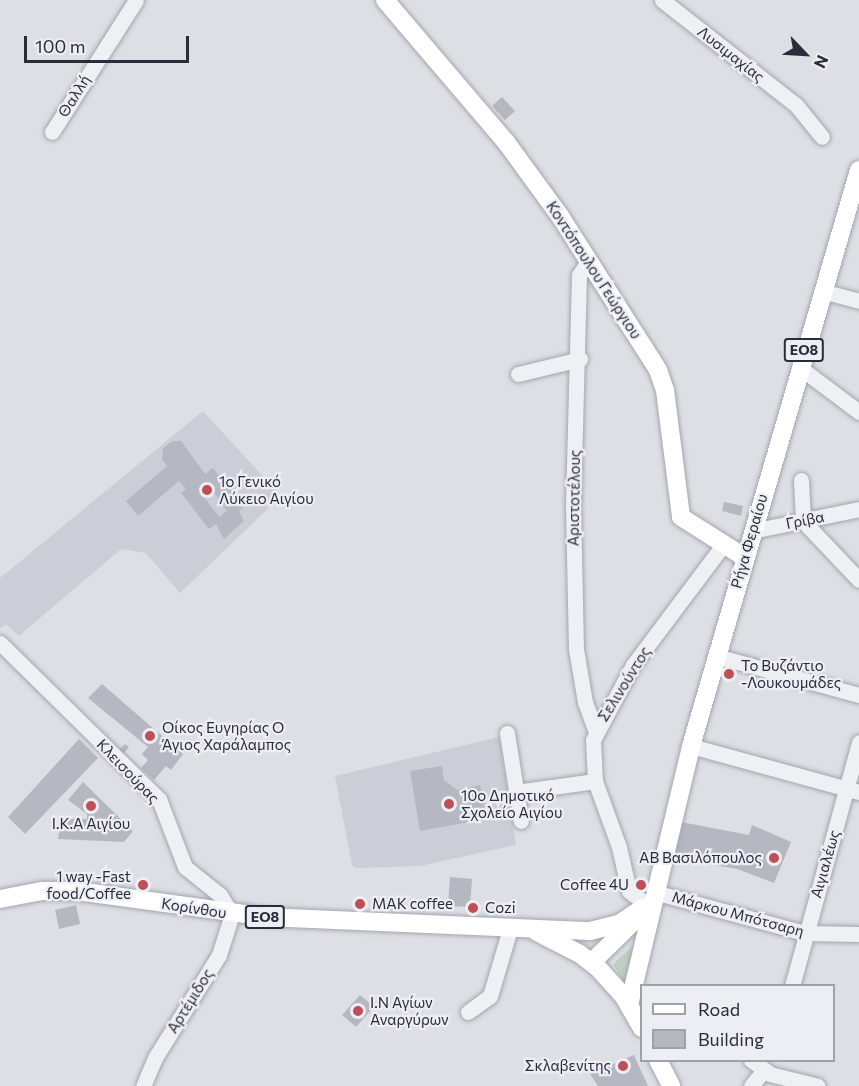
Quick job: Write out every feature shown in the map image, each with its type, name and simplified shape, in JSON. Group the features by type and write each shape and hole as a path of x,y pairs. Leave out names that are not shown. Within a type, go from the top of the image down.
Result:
{"main road":[{"name":"Κοντόπουλου Γεώργιου","path":"388,1 506,142 560,216 587,263 662,378 681,517 744,557"},
{"name":"Ρήγα Φεραίου","path":"626,1001 637,983 648,905 716,656 799,367 859,170"},
{"name":"Κορίνθου","path":"0,899 42,891 77,891 232,914 533,930 556,928"},
{"name":"ΕΟ8","path":"556,928 606,929 648,905"},
{"name":"ΕΟ8","path":"600,962 648,905"},
{"path":"556,928 600,962 640,1025"},
{"name":"Κορίνθου","path":"533,930 600,962"},
{"path":"659,1062 671,1086"}],"street":[{"name":"Θαλλή","path":"52,132 136,0"},
{"name":"Λυσιμαχίας","path":"662,0 796,105 822,137"},
{"name":"Αριστοτέλους","path":"587,263 579,275 579,359 573,486 576,649 585,702 596,732"},
{"path":"822,291 859,301"},
{"path":"518,374 579,359"},
{"path":"799,367 859,412"},
{"path":"801,480 803,520 859,580"},
{"name":"Γρίβα","path":"752,531 859,509"},
{"name":"Σελινούντος","path":"648,905 629,891 619,847 595,781 591,755 596,732 633,665 723,545"},
{"name":"Κλεισούρας","path":"0,643 159,799 185,867 220,895 232,914"},
{"path":"716,656 859,694"},
{"path":"507,733 521,821"},
{"name":"Αιγιαλέως","path":"792,984 805,933 853,790 859,742"},
{"path":"691,746 853,790"},
{"path":"516,792 595,781"},
{"name":"Μάρκου Μπότσαρη","path":"648,905 805,933 859,934"},
{"name":"Αρτέμιδος","path":"143,1086 155,1058 219,955 232,914"},
{"path":"468,1012 490,996 510,929"},
{"path":"754,1062 770,1075 818,1086"},
{"path":"751,1086 770,1075"}],"shaded area":[{"path":"203,411 281,496 180,593 146,553 121,549 19,636 6,624 0,629 0,578"},
{"path":"499,737 516,845 420,866 355,868 352,865 335,776"}],"green space":[{"path":"638,941 626,985 613,964"}],"building":[{"path":"502,97 515,111 505,120 492,106"},
{"name":"1o Γενικό Λύκειο Αιγίου","path":"173,441 181,441 205,474 213,468 243,507 239,511 244,521 224,539 216,524 209,529 181,493 186,489 179,481 138,516 126,501 167,466 162,459 163,448","holes":["213,491 227,511 219,517 204,497"]},
{"path":"724,502 743,506 741,516 722,511"},
{"name":"Οίκος Ευγηρίας Ο Άγιος Χαράλαμπος","path":"102,684 183,754 171,770 166,766 154,780 141,768 148,760 142,754 148,747 88,698"},
{"path":"79,739 98,758 25,834 8,817"},
{"path":"125,744 129,747 123,754 119,750"},
{"name":"10o Δημοτικό Σχολείο Αιγίου","path":"442,766 444,780 457,790 480,785 486,819 420,831 410,771"},
{"name":"Ι.Κ.Α Αιγίου","path":"83,782 133,831 124,842 58,839 61,819 87,819 87,814 68,800"},
{"path":"681,822 749,835 752,825 791,842 774,883 737,869 675,858"},
{"path":"450,877 472,879 470,907 448,906"},
{"path":"76,905 80,924 59,929 55,910"},
{"name":"Ι.Ν Αγίων Αναργύρων","path":"360,995 374,1007 356,1027 342,1015"},
{"name":"Σκλαβενίτης","path":"634,1055 648,1086 598,1086 590,1074"}],"place":[{"name":"1o Γενικό Λύκειο Αιγίου","path":"207,490"},
{"name":"Το Βυζάντιο -Λουκουμάδες","path":"729,674"},
{"name":"Οίκος Ευγηρίας Ο Άγιος Χαράλαμπος","path":"150,736"},
{"name":"10o Δημοτικό Σχολείο Αιγίου","path":"449,804"},
{"name":"Ι.Κ.Α Αιγίου","path":"91,806"},
{"name":"ΑΒ Βασιλόπουλος","path":"774,858"},
{"name":"1 way -Fast food/Coffee","path":"143,885"},
{"name":"Coffee 4U","path":"641,885"},
{"name":"ΜΑΚ coffee","path":"360,904"},
{"name":"Cozi","path":"473,908"},
{"name":"Ι.Ν Αγίων Αναργύρων","path":"358,1011"},
{"name":"Σκλαβενίτης","path":"623,1066"}]}
